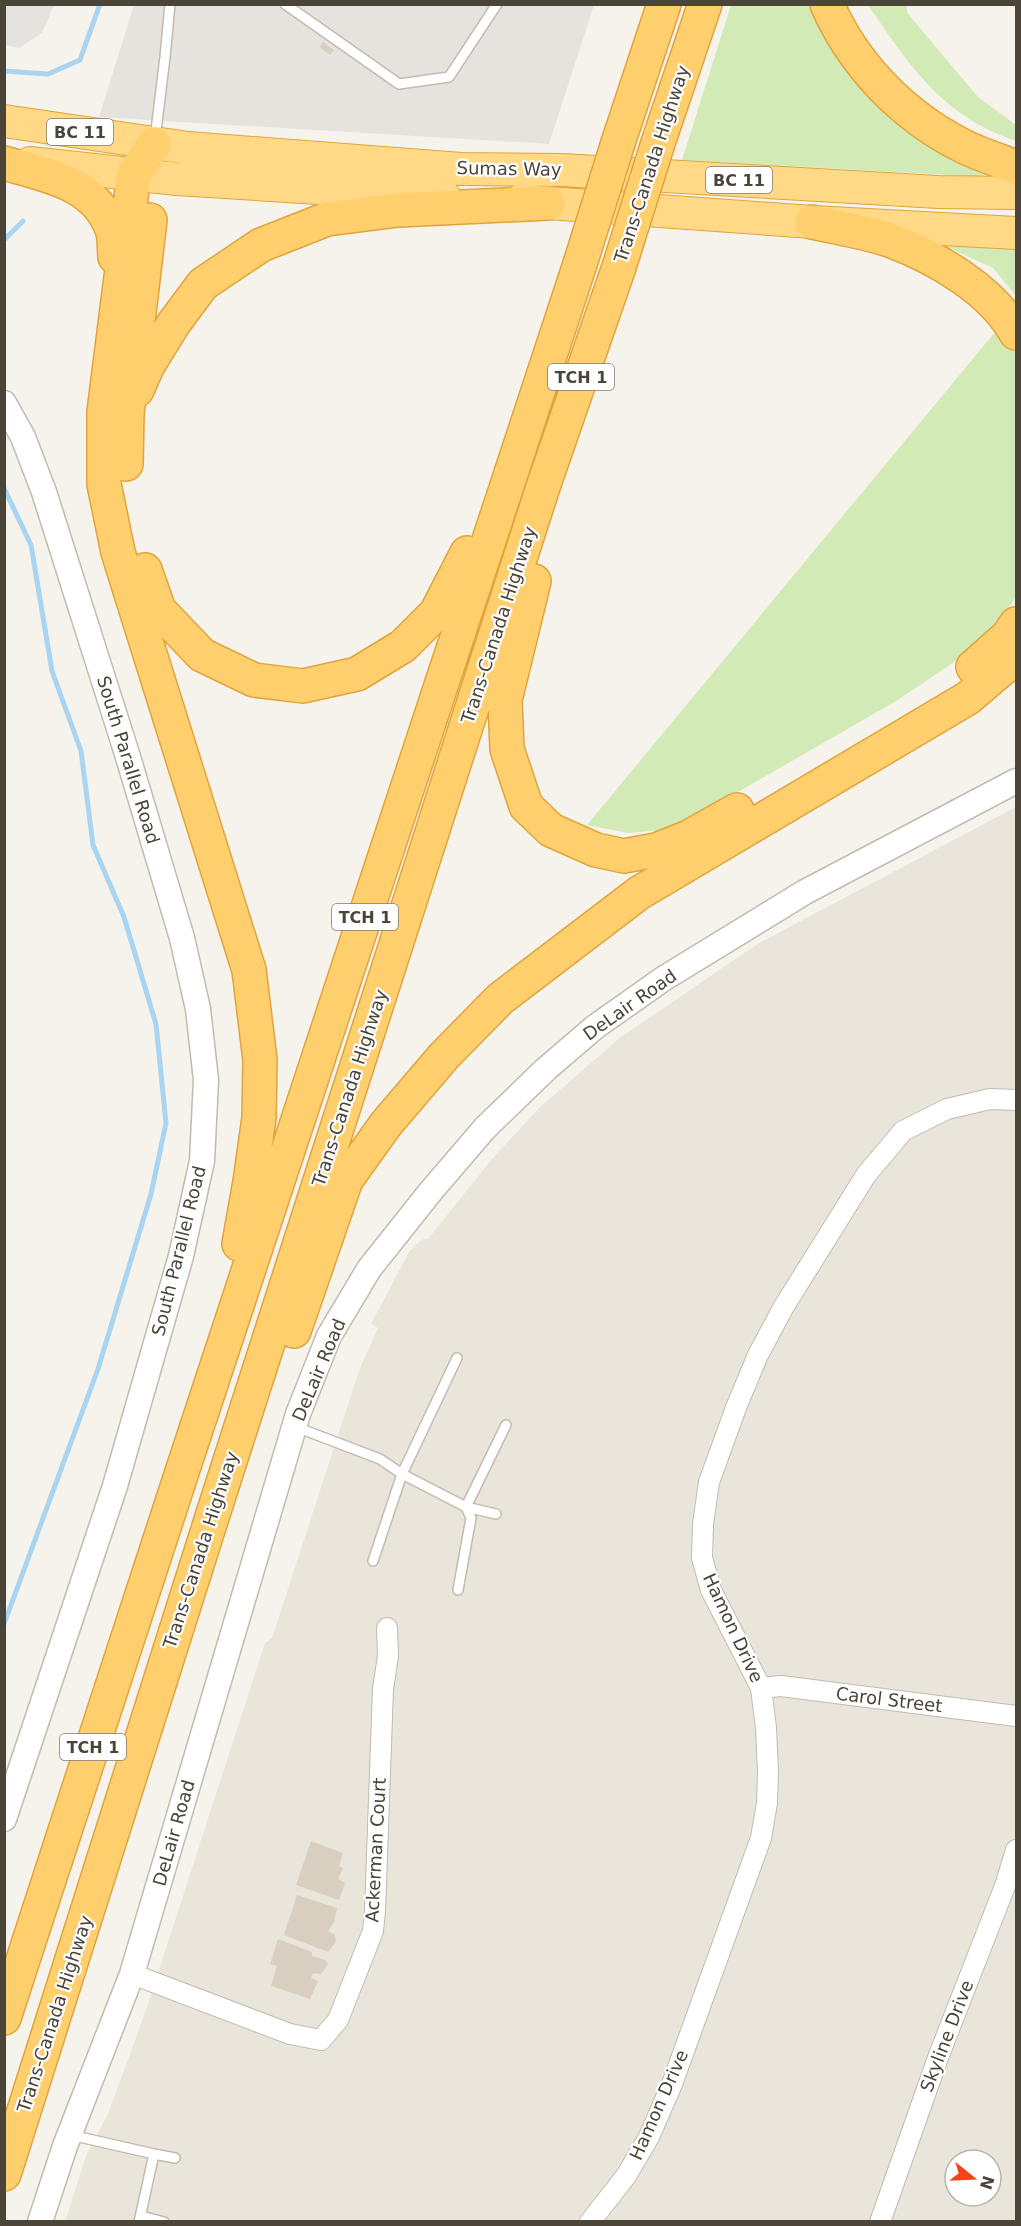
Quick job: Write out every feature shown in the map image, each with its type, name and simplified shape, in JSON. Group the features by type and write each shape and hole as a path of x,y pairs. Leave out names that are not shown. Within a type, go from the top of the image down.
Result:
{"highway":[{"name":"Trans-Canada Highway","path":"4,2018 664,4"},
{"name":"Trans-Canada Highway","path":"4,2174 543,487 619,267 705,4"},
{"path":"826,4 855,55 884,89 924,123 961,146 1017,167"},
{"name":"Sumas Way","path":"4,121 188,148 460,169 562,170 938,192 1017,193"},
{"path":"154,144 118,290 104,412 104,484 118,552 249,970 260,1060 259,1118 245,1213 181,1474"},
{"name":"Sumas Way","path":"4,162 146,176 812,222 1017,233"},
{"path":"4,162 69,182 100,206 112,229 118,290"},
{"path":"146,176 127,414 126,483 138,549 159,610 202,655 254,680 303,686 357,674 403,646 436,613 460,569 548,359"},
{"path":"127,414 148,365 174,323 203,284 261,245 327,219 398,210 548,203"},
{"path":"812,222 891,241 941,263 977,288 1017,333"},
{"path":"543,487 537,567 505,700 507,749 526,806 551,830 596,850 624,856 656,850 689,837 924,701 969,671 1008,636 1017,624"},
{"path":"213,1514 298,1323 346,1180 386,1124 444,1056 500,999 639,893 968,698 1017,657"}],"street":[{"name":"South Parallel Road","path":"4,403 23,437 44,492 155,847 182,938 198,1009 206,1080 202,1161 181,1256 115,1486 4,1819"},
{"name":"DeLair Road","path":"40,2222 69,2134 132,1974 294,1426 329,1336 369,1269 430,1191 485,1128 546,1069 595,1027 663,979 795,898 1017,782"},
{"name":"Hamon Drive","path":"590,2222 626,2176 649,2137 672,2084 761,1838 767,1803 768,1772 761,1688 711,1590 702,1558 703,1524 710,1482 737,1405 758,1355 783,1308 866,1175 903,1131 947,1109 990,1099 1017,1100"},
{"name":"Ackerman Court","path":"132,1974 290,2034 321,2040 338,2020 373,1931 383,1689 388,1656 387,1628"},
{"name":"Carol Street","path":"761,1688 781,1686 1017,1716"},
{"name":"Skyline Drive","path":"879,2222 939,2055 1011,1888 1017,1850"}],"lane":[{"path":"154,144 170,4"},
{"path":"285,4 399,84 449,77 497,4"},
{"path":"373,1561 402,1474 457,1358"},
{"path":"466,1507 506,1425"},
{"path":"294,1426 380,1459 402,1474 466,1507 496,1514"},
{"path":"459,1590 471,1518 466,1507"},
{"path":"69,2134 176,2158"},
{"path":"154,2154 140,2218 164,2222"}],"shaded area":[{"path":"4,5 54,5 42,33 19,48 5,45"},
{"path":"134,5 594,5 549,144 99,117"},
{"path":"1016,807 1016,2221 65,2222 86,2156 108,2114 145,2013 265,1643 272,1638 360,1368 378,1328 371,1324 409,1252 423,1239 428,1239 492,1159 539,1108 621,1037 759,943"}],"green space":[{"path":"731,5 808,5 871,95 986,177 682,160"},
{"path":"868,5 906,5 908,14 978,97 1016,125 1016,141 968,118 948,103 914,68"},
{"path":"945,246 1016,250 1016,596 987,640 896,701 674,829 628,833 587,825 1000,326 1015,295 993,268"}],"building":[{"path":"323,42 334,50 330,55 320,47"},
{"path":"311,1841 343,1853 339,1866 343,1868 338,1879 345,1883 339,1900 296,1885"},
{"path":"297,1895 337,1908 334,1922 328,1931 335,1935 336,1942 328,1952 284,1935"},
{"path":"278,1939 312,1952 312,1956 325,1960 328,1964 321,1974 313,1973 311,1978 318,1981 310,1999 271,1986 277,1966 270,1964"}],"waterway":[{"path":"4,71 48,74 80,60 100,4"},
{"path":"4,240 23,221"},
{"path":"4,488 31,545 52,671 81,751 93,845 124,917 156,1024 166,1123 151,1194 98,1369 4,1624"}]}
